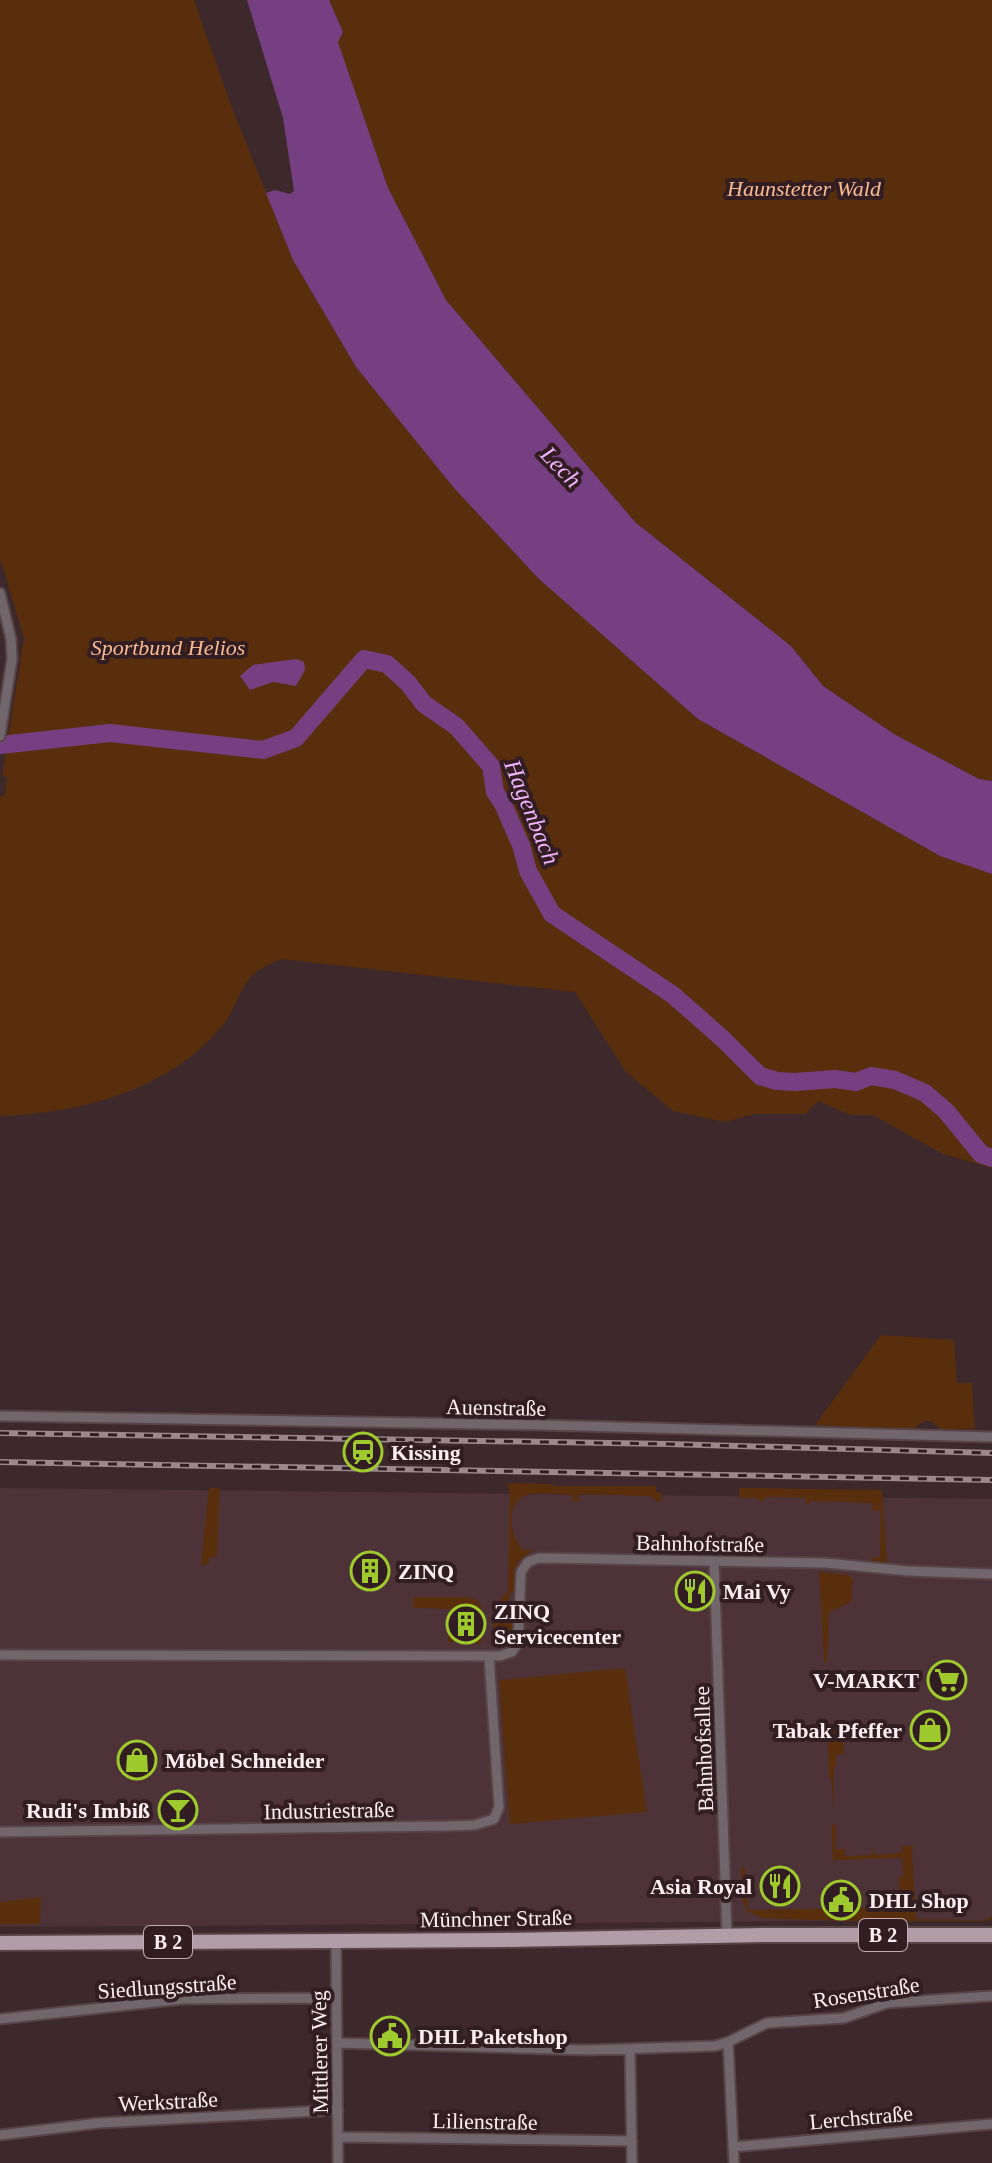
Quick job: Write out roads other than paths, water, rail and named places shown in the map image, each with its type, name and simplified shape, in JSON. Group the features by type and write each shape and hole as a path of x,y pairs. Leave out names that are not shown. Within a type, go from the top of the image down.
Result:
{"main road":[{"name":"Münchner Straße","path":"0,1943 992,1935"}],"street":[{"path":"0,593 11,639 12,659 0,736"},
{"name":"Auenstraße","path":"0,1416 992,1437"},
{"name":"Bahnhofstraße","path":"488,1656 507,1655 518,1643 521,1572 528,1562 539,1558 826,1563 908,1571 992,1574"},
{"name":"Bahnhofsallee","path":"714,1561 727,1935"},
{"path":"0,1655 488,1656"},
{"name":"Industriestraße","path":"0,1832 484,1823 494,1819 499,1807 488,1656"},
{"name":"Mittlerer Weg","path":"336,1941 338,2163"},
{"name":"Rosenstraße","path":"337,2043 630,2050 715,2046 767,2023 844,2018 887,2003 992,1996"},
{"name":"Siedlungsstraße","path":"0,2019 183,1999 336,1998"},
{"path":"728,2042 734,2163"},
{"path":"630,2050 632,2163"},
{"name":"Werkstraße","path":"0,2135 99,2123 338,2110"},
{"name":"Lerchstraße","path":"733,2147 992,2124"},
{"name":"Lilienstraße","path":"338,2137 632,2141"}],"water":[{"name":"Lech","path":"247,0 329,0 343,32 338,42 388,188 446,300 635,522 791,646 823,686 894,734 979,779 992,781 992,874 940,856 698,719 539,579 454,488 356,367 293,260 266,193 275,190 290,194 294,191 283,118"},
{"path":"296,659 304,662 305,670 296,686 273,682 250,690 240,676 253,665"}],"waterway":[{"name":"Hagenbach","path":"0,745 110,733 263,750 296,738 364,659 387,664 408,683 424,704 456,726 491,766 495,792 521,845 528,871 552,914 673,995 760,1076 795,1082 835,1079 856,1082 871,1076 895,1080 925,1093 946,1111 981,1154 992,1158"}],"railway":[{"path":"0,1433 668,1444 992,1453"},
{"path":"0,1462 992,1480"}],"place":[{"name":"Kissing","path":"363,1452"},
{"name":"ZINQ","path":"370,1571"},
{"name":"Mai Vy","path":"695,1591"},
{"name":"ZINQ Servicecenter","path":"466,1624"},
{"name":"V-MARKT","path":"947,1680"},
{"name":"Tabak Pfeffer","path":"930,1730"},
{"name":"Möbel Schneider","path":"137,1760"},
{"name":"Rudi's Imbiß","path":"178,1810"},
{"name":"Asia Royal","path":"780,1886"},
{"name":"DHL Shop","path":"841,1900"},
{"name":"DHL Paketshop","path":"390,2036"}],"park label":[{"name":"Haunstetter Wald","path":"804,188"},
{"name":"Sportbund Helios","path":"168,647"}]}
